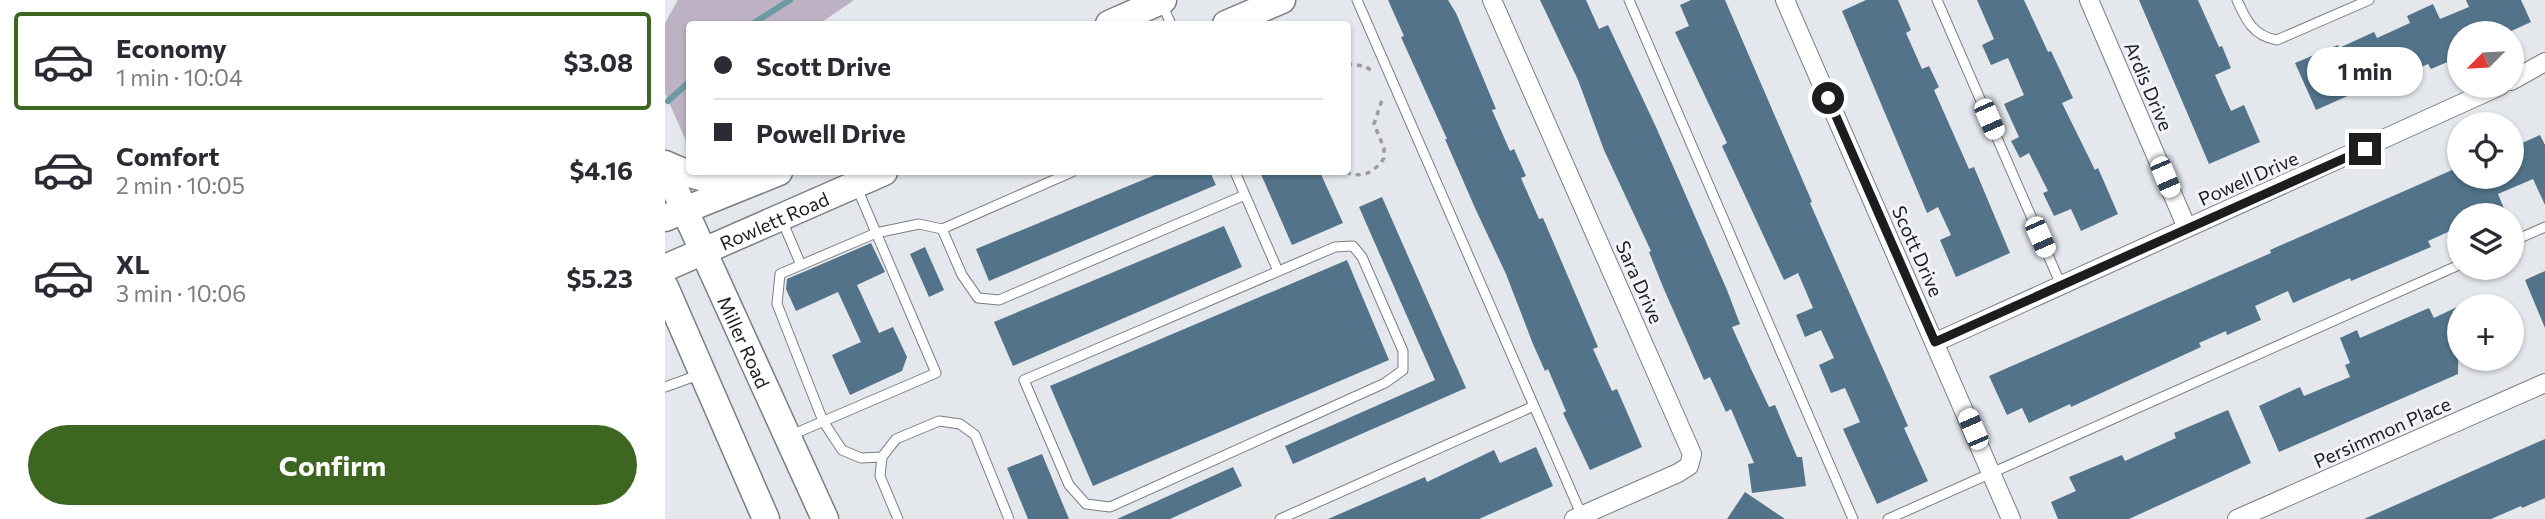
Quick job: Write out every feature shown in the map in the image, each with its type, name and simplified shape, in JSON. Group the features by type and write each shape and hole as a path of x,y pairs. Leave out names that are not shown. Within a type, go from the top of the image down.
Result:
{"main road":[{"path":"1116,21 1162,0"},
{"path":"1233,21 1282,0"},
{"path":"665,165 686,174"},
{"name":"Miller Road","path":"665,165 675,214 704,251 825,519"},
{"path":"688,175 709,181 749,184"},
{"path":"675,214 772,175"},
{"name":"Rowlett Road","path":"665,268 877,175"},
{"path":"665,287 765,519"}],"street":[{"name":"Sara Drive","path":"1492,0 1692,454 1689,466 1678,473 1578,517"},
{"name":"Scott Drive","path":"1785,0 2011,519"},
{"name":"Ardis Drive","path":"2089,0 2187,228"},
{"path":"2524,73 2545,62"},
{"name":"Powell Drive","path":"1935,342 2474,98"},
{"name":"Persimmon Place","path":"2237,519 2545,383"}],"lane":[{"path":"1162,0 1170,21"},
{"path":"1357,0 1534,406 1578,517"},
{"path":"1629,0 1853,519"},
{"path":"1937,0 2061,285"},
{"path":"2237,0 2253,30 2265,38 2277,40 2369,0"},
{"path":"882,457 861,458 842,450 823,421 777,304 781,274 876,233 919,224 942,229 1065,175"},
{"path":"1236,175 1278,271"},
{"path":"788,436 936,373 855,184"},
{"path":"942,229 962,275 978,298 999,300 1245,195"},
{"path":"780,216 801,265"},
{"path":"2524,236 2545,226"},
{"path":"1353,246 1362,257 1403,351 1403,370 1385,383 1109,508 1086,504 1069,485 1024,380 1278,271 1335,247 1353,246"},
{"path":"1888,519 2447,270"},
{"path":"665,387 702,374"},
{"path":"1280,519 1534,406"},
{"path":"898,519 880,476 882,457 896,439 939,421 960,424 975,435 1009,519"}],"path":[{"path":"1351,64 1365,66 1380,80"},
{"path":"1351,174 1369,173 1384,158 1382,138 1374,124 1383,103 1383,91"}],"shaded area":[{"path":"678,0 854,0 823,21 686,21 686,141 665,93 665,23"}],"building":[{"path":"1388,0 1448,0 1456,13 1496,109 1492,110 1510,151 1514,149 1526,176 1521,178 1539,219 1543,218 1598,347 1593,349 1612,391 1617,389 1642,447 1590,470 1401,37 1404,36"},
{"path":"1540,0 1586,0 1599,29 1608,25 1727,290 1740,324 1732,327 1769,407 1775,405 1797,457 1802,457 1806,486 1752,493 1748,464 1754,463 1731,409 1726,412 1710,377 1704,380 1663,287 1649,252 1651,251 1604,150 1578,80"},
{"path":"1691,0 1725,0 1908,426 1904,428 1928,481 1877,504 1843,429 1860,422 1845,388 1831,393 1819,365 1834,358 1821,330 1805,337 1796,315 1813,308 1798,273 1784,280 1722,146 1727,143 1675,32 1689,26 1680,5"},
{"path":"1866,0 1898,0 1911,30 1906,33 1922,69 1929,66 1939,87 1934,90 1969,169 1974,167 2010,253 1956,277 1940,240 1951,235 1938,207 1927,213 1842,11"},
{"path":"1977,0 2024,0 2073,98 2062,103 2095,170 2098,168 2118,214 2081,231 2071,209 2054,216 2043,193 2048,191 2029,153 2020,158 2011,141 2019,137 2004,104 2024,95 2008,58 1991,65 1982,45 1994,39"},
{"path":"2139,0 2198,0 2231,68 2215,75 2231,111 2244,105 2260,142 2209,164"},
{"path":"2466,0 2521,0 2531,22 2524,25 2524,21 2447,21 2447,62 2431,69 2428,64 2395,79 2398,84 2374,95 2370,86 2316,110 2295,63 2338,45 2339,48 2374,32 2377,38 2410,23 2407,16 2433,4 2440,19 2469,7"},
{"path":"2540,135 2545,145 2545,205 2533,179 2524,183 2524,142"},
{"path":"2447,172 2447,189 2510,189 2498,194 2502,203 2447,203 2447,232 2428,241 2431,247 2293,303 2288,291 2255,306 2261,320 2227,335 2226,331 2199,343 2201,347 2071,407 2070,404 2029,423 2022,408 2007,415 1989,376 2271,253 2270,250"},
{"path":"1155,175 1211,175 1216,185 989,281 976,249"},
{"path":"1261,175 1321,175 1343,223 1292,245"},
{"path":"1382,197 1466,388 1293,464 1285,446 1435,380 1359,207"},
{"path":"1224,226 1242,267 1013,366 994,322"},
{"path":"871,243 885,272 857,285 879,333 893,327 907,357 902,371 850,395 832,355 861,342 838,292 796,311 786,289 787,279"},
{"path":"925,247 944,290 929,297 910,254"},
{"path":"1347,260 1389,360 1093,486 1050,386"},
{"path":"2545,271 2545,328 2525,280"},
{"path":"2429,308 2434,318 2447,312 2447,371 2458,371 2458,374 2279,452 2259,406 2300,387 2304,396 2350,377 2345,365 2350,363 2340,338 2357,330 2360,338"},
{"path":"2228,410 2251,463 2129,519 2058,519 2051,502 2076,491 2069,477 2122,455 2125,461 2176,438 2174,433"},
{"path":"2545,439 2545,498 2491,519 2364,519"},
{"path":"1536,447 1553,486 1479,519 1328,519 1425,477 1427,482 1494,450 1500,463"},
{"path":"1042,454 1069,519 1028,519 1007,468"},
{"path":"1233,467 1242,486 1170,519 1117,519"},
{"path":"1745,492 1785,519 1727,519"}],"waterway":[{"path":"757,21 790,0"},
{"path":"668,101 686,85"}],"route":[{"path":"1828,98 1935,342 2365,149"}]}
